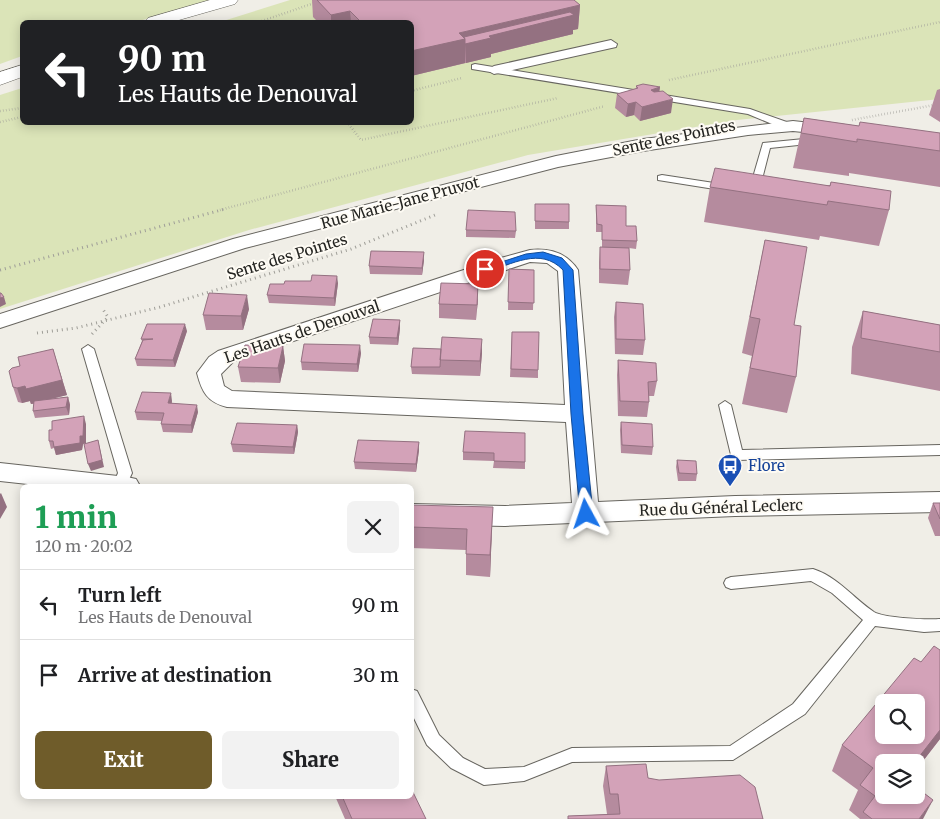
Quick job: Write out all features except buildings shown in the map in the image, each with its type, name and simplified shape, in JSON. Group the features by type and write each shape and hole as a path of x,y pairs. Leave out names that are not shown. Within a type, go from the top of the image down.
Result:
{"main road":[{"path":"161,20 229,0"},
{"path":"181,20 249,0"},
{"path":"0,72 20,65"},
{"path":"0,79 20,72"}],"street":[{"path":"494,70 611,44"},
{"name":"Rue Marie-Jane Pruvot","path":"0,321 240,243 294,232 556,162 682,138 801,126 851,127"},
{"name":"Les Hauts de Denouval","path":"577,414 227,399 213,390 209,373 217,362 226,356 504,263 529,256 543,255 559,260 568,270 577,414 586,514"},
{"path":"0,472 105,484"},
{"name":"Rue du Général Leclerc","path":"414,514 505,516 586,514 735,506 940,502"}],"lane":[{"path":"475,67 750,112 775,122 801,126"},
{"path":"662,178 754,191 766,145 828,140 837,141"},
{"path":"88,349 126,473 123,484"},
{"path":"725,405 738,455 940,450"},
{"path":"732,583 812,575 837,588 872,620 924,626 940,625"},
{"path":"414,702 434,740 457,763 484,777 524,774 572,755 732,753 799,708 872,620"}],"path":[{"path":"269,20 323,0"},
{"path":"663,81 940,22"},
{"path":"414,90 494,70"},
{"path":"350,125 362,140 603,89"},
{"path":"0,270 644,96"},
{"path":"851,127 940,104"},
{"path":"0,111 20,108"},
{"path":"0,122 20,117"},
{"name":"Sente des Pointes","path":"35,333 76,328 160,308 351,249 442,213"},
{"path":"88,349 93,332 108,317 93,291"}],"green space":[{"path":"0,0 211,0 143,20 20,20 20,57 0,64"},
{"path":"290,0 940,0 940,99 737,120 528,155 249,230 0,309 0,95 20,89 20,125 414,125 414,20 226,20"}],"place":[{"name":"Flore","path":"730,487"}],"route":[{"path":"485,269 529,256 543,255 552,256 559,260 568,270 577,414 586,514"}]}
